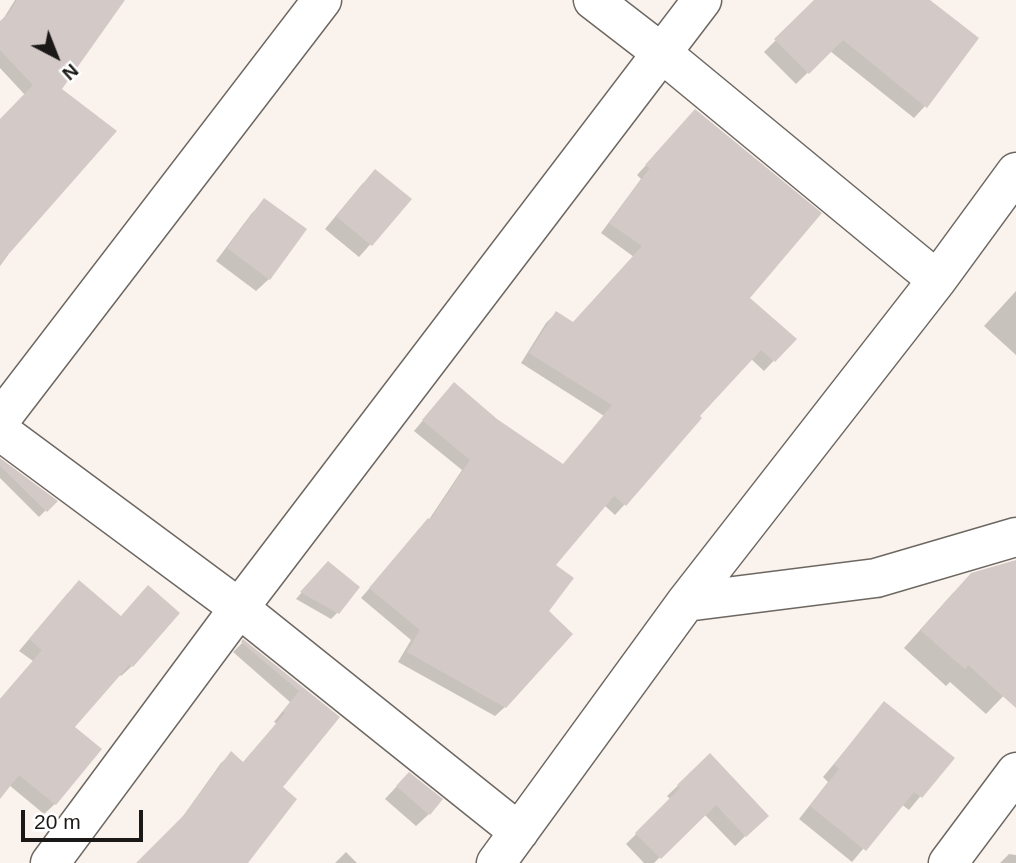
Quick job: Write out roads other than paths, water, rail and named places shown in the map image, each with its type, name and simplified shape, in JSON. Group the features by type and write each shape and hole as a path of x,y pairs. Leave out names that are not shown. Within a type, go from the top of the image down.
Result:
{"street":[{"path":"0,420 322,0"},
{"path":"593,0 663,54 937,280"},
{"path":"50,863 239,608 702,0"},
{"path":"496,863 686,602 937,280 1016,172"},
{"path":"0,431 239,608 519,832"},
{"path":"686,602 876,578 1016,537"},
{"path":"948,863 1016,772"}]}
